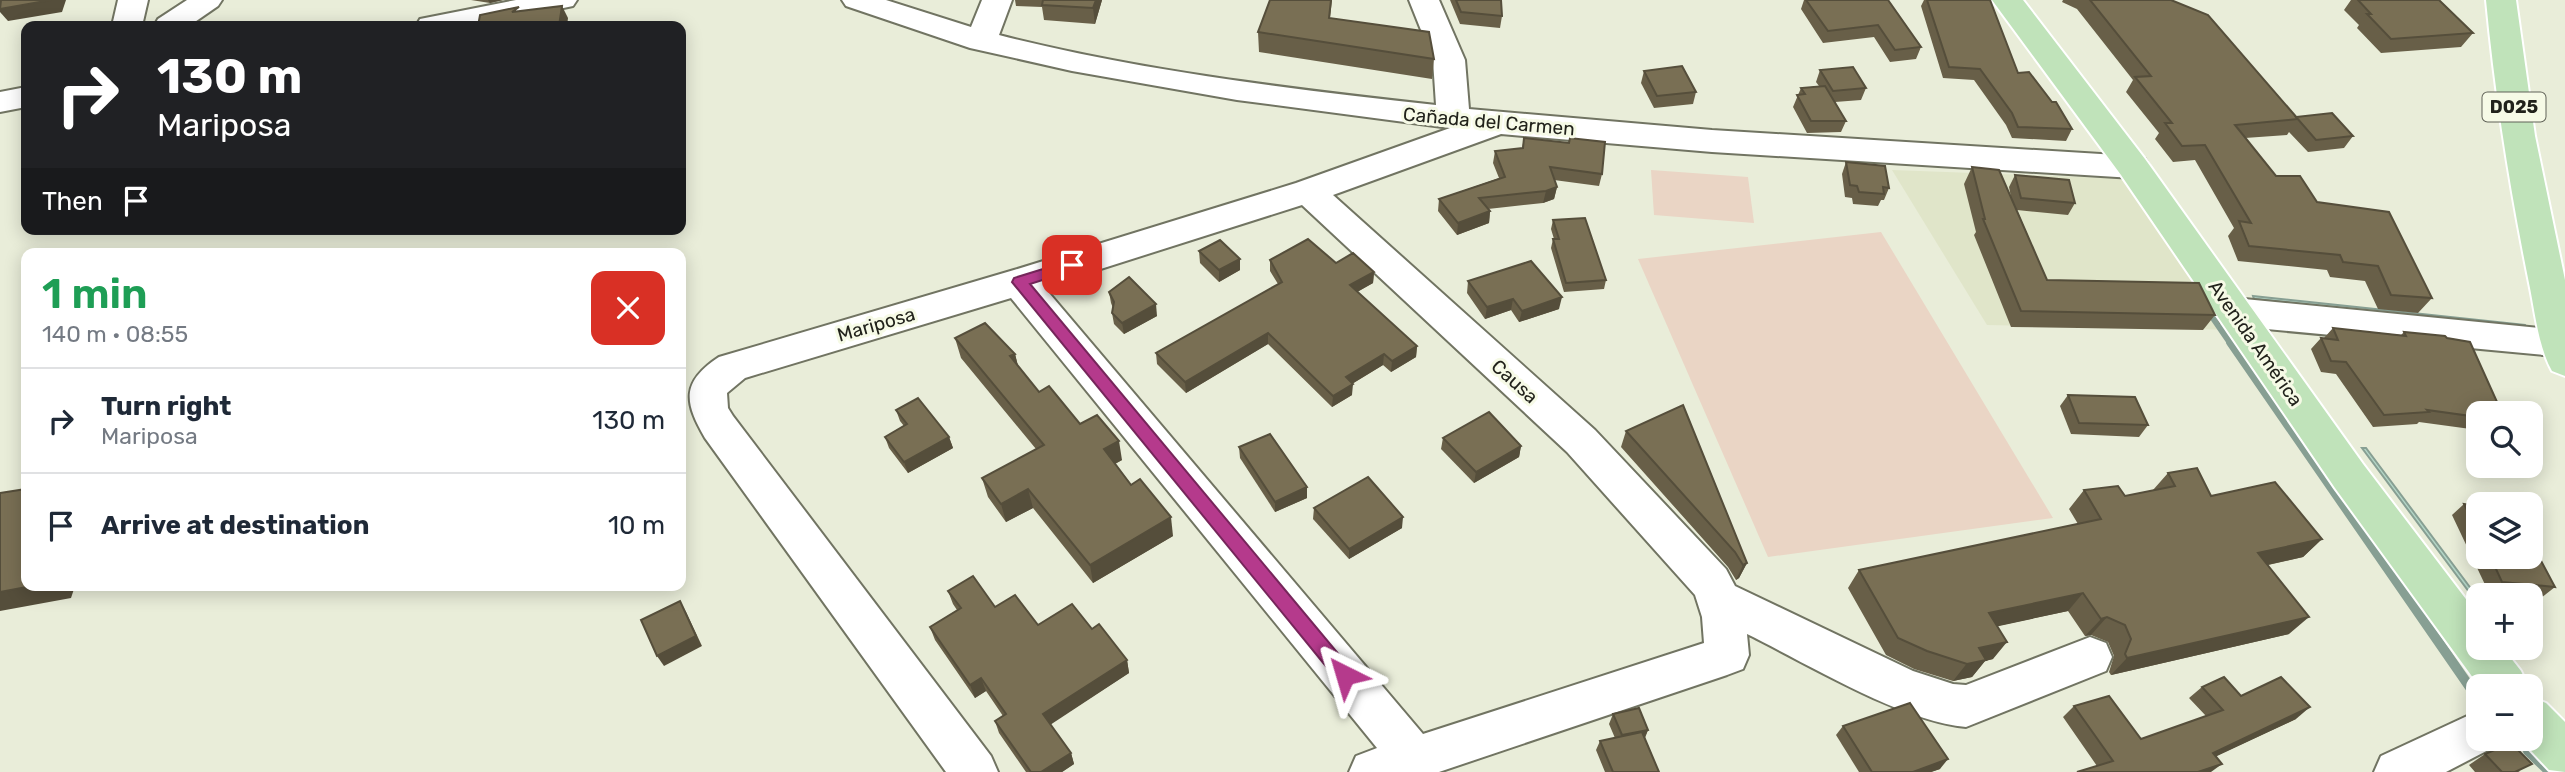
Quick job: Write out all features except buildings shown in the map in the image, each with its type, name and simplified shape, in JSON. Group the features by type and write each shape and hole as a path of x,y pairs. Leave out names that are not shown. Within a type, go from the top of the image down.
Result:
{"main road":[{"name":"Avenida América","path":"2007,0 2133,167 2356,487 2496,674"},
{"name":"D025","path":"2501,0 2519,137 2543,268 2563,352"}],"street":[{"path":"128,21 133,0"},
{"path":"176,21 207,0"},
{"path":"456,21 562,0"},
{"name":"Cañada del Carmen","path":"857,0 981,41 1130,74 1453,118 1859,151 2133,167"},
{"path":"981,41 997,0"},
{"path":"1424,0 1449,60 1453,118"},
{"path":"0,102 21,98"},
{"name":"Mariposa","path":"974,772 708,411 706,397 710,385 732,367 1019,282 1308,191 1498,123"},
{"name":"Causa","path":"1308,191 1581,441 1716,591"},
{"path":"1019,282 1393,765 1727,655 1726,623 1716,591"},
{"path":"2234,312 2563,352"},
{"path":"1716,591 1897,685 1953,705 1966,706 2090,657"},
{"path":"2398,772 2466,738"}],"shaded area":[{"path":"1651,170 1748,177 1754,223 1654,215"},
{"path":"1892,170 2137,179 2242,330 1987,325"},
{"path":"1881,232 2053,518 1768,557 1638,259"},
{"path":"2253,296 2525,325 2527,328 2254,299"},
{"path":"2362,448 2366,448 2467,583 2466,588"}],"waterway":[{"path":"2210,312 2232,344"},
{"path":"2231,342 2466,682"},
{"path":"2528,751 2550,772"}],"route":[{"path":"1072,265 1019,282 1345,675"}]}
